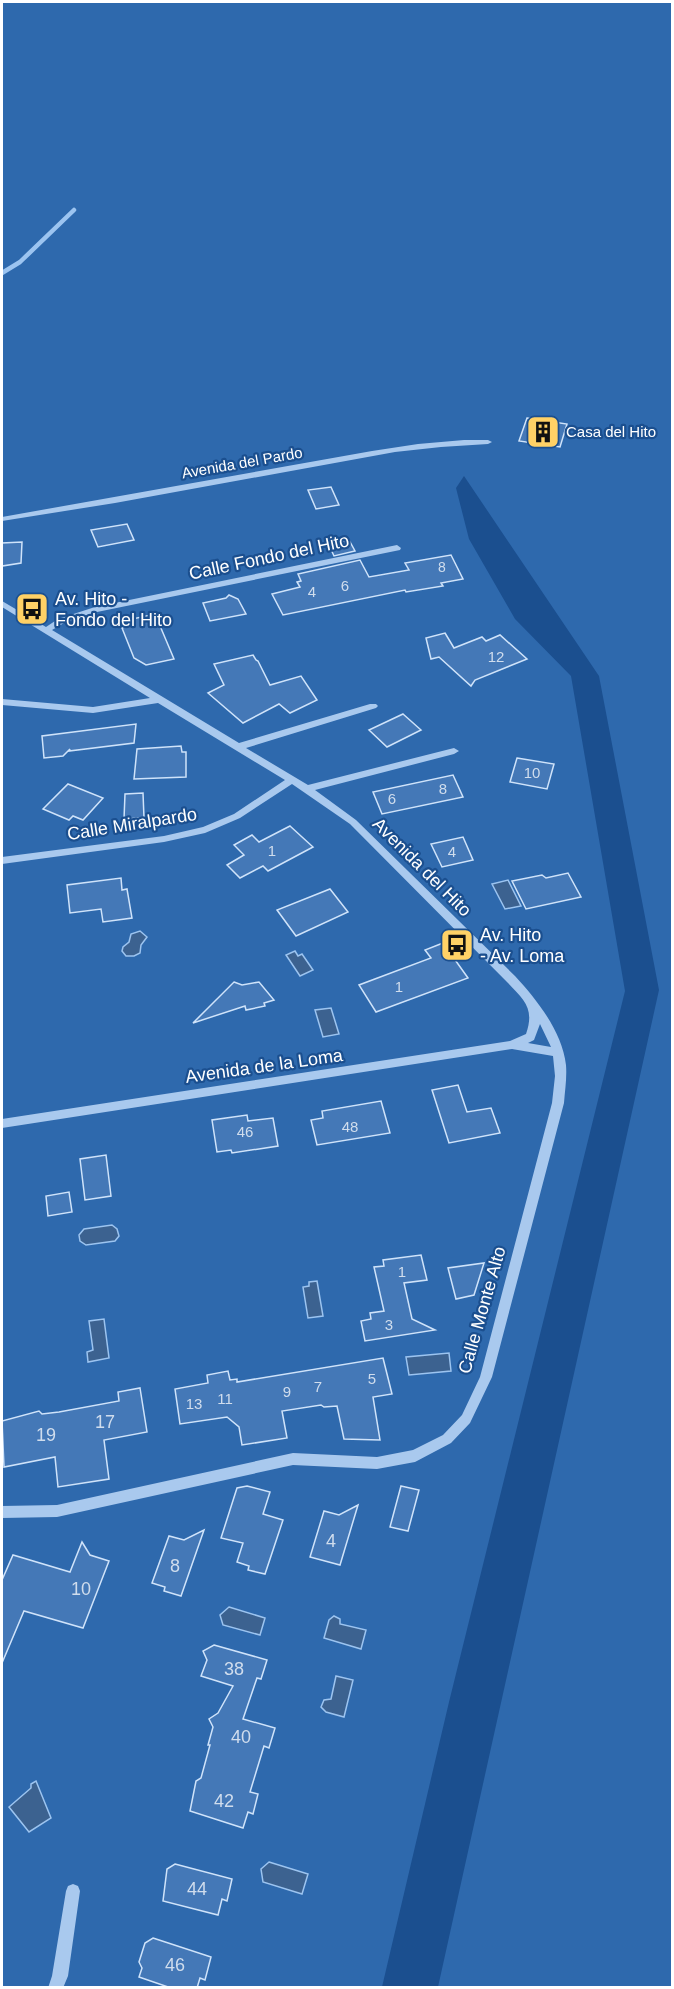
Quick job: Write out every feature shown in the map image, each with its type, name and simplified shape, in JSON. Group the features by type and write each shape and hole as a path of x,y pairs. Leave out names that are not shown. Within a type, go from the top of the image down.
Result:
{"street":[{"name":"Avenida del Pardo","path":"2,519 309,466 362,454 443,442 488,442"},
{"name":"Calle Fondo del Hito","path":"45,631 61,621 95,610 397,548"},
{"name":"Avenida del Hito","path":"2,604 307,789 354,822 532,1002"},
{"path":"2,702 93,710 157,700"},
{"path":"237,747 373,706"},
{"path":"307,789 454,751"},
{"name":"Calle Miralpardo","path":"2,861 164,839 205,830 237,816 291,780"},
{"name":"Avenida de la Loma","path":"2,1124 512,1045 530,1036 537,1020 532,1002"},
{"name":"Calle Monte Alto","path":"2,1512 57,1511 293,1459 377,1463 415,1456 447,1439 466,1419 486,1377 558,1102 562,1078 558,1053 546,1025 532,1002"},
{"path":"512,1045 558,1053"},
{"path":"55,1988 60,1976 73,1891"}],"shaded area":[{"path":"2,2 672,2 672,1987 438,1987 659,990 599,676 464,476 456,488 469,539 515,619 571,676 625,991 449,1702 382,1987 2,1988"},
{"path":"508,880 521,906 505,909 492,884"},
{"path":"140,931 147,937 141,945 140,953 126,956 122,951 123,947 129,942 131,934"},
{"path":"295,951 298,956 302,954 313,970 300,976 286,955"},
{"path":"331,1008 339,1034 323,1037 315,1010"},
{"path":"112,1225 117,1229 119,1236 115,1241 86,1245 80,1241 79,1235 84,1229"},
{"path":"317,1281 323,1316 308,1318 303,1287 309,1286 309,1282"},
{"path":"104,1319 109,1358 88,1362 87,1352 93,1350 89,1321"},
{"path":"449,1353 451,1371 409,1375 406,1357"},
{"path":"229,1607 265,1618 260,1635 223,1625 220,1615"},
{"path":"334,1616 340,1619 340,1624 366,1630 361,1649 324,1638 329,1620"},
{"path":"336,1676 353,1680 344,1717 326,1712 321,1707 324,1700 331,1699"},
{"path":"36,1781 51,1818 29,1832 9,1807"},
{"path":"269,1862 308,1874 302,1894 263,1882 261,1869"}],"building":[{"name":"Casa del Hito","path":"527,418 567,424 560,447 519,441"},
{"path":"331,487 339,505 316,509 308,490"},
{"path":"127,524 134,540 98,547 91,530"},
{"path":"349,540 355,551 334,556 329,545"},
{"path":"22,542 21,563 2,566 2,543"},
{"path":"451,555 463,579 441,583 443,586 406,592 405,590 283,615 272,594 300,587 297,582 301,581 298,574 360,560 369,577 409,570 405,563"},
{"path":"229,595 238,599 246,614 210,621 203,603 226,598"},
{"path":"155,614 174,659 146,665 134,658 122,628 125,627 123,621"},
{"path":"445,633 454,648 482,637 486,641 500,635 527,659 475,680 471,686 439,657 431,659 426,638"},
{"path":"253,655 270,685 301,676 317,700 290,713 279,704 243,723 208,693 224,685 214,664"},
{"path":"403,714 421,730 387,747 369,730"},
{"path":"136,724 134,743 69,751 70,749 63,756 44,758 42,736"},
{"path":"181,746 182,752 186,752 186,777 134,779 137,749"},
{"path":"517,758 554,764 547,789 510,782"},
{"path":"453,775 463,797 382,814 373,792"},
{"path":"68,784 103,798 83,820 73,816 69,820 43,809"},
{"path":"143,793 144,818 124,819 125,794"},
{"path":"290,826 313,847 268,871 263,866 240,878 227,865 244,855 234,845 252,835 259,842"},
{"path":"463,837 473,860 442,867 431,844"},
{"path":"568,873 581,897 526,909 512,881 542,875 546,878"},
{"path":"121,878 122,890 127,889 132,918 103,922 101,909 70,913 67,885"},
{"path":"330,889 348,912 296,936 277,910"},
{"path":"443,943 468,978 376,1012 359,985 431,958 425,950"},
{"path":"234,982 242,985 259,982 274,1000 264,1003 265,1006 246,1010 245,1006 193,1023"},
{"path":"458,1085 467,1112 491,1108 500,1133 449,1143 432,1090"},
{"path":"381,1101 390,1133 317,1145 311,1120 323,1118 322,1111"},
{"path":"247,1115 248,1121 273,1118 278,1146 232,1153 231,1150 217,1152 212,1120"},
{"path":"106,1155 111,1196 85,1200 80,1159"},
{"path":"69,1192 72,1212 48,1216 46,1196"},
{"path":"421,1255 427,1280 404,1283 412,1319 435,1330 365,1341 361,1321 371,1319 370,1313 384,1311 374,1267 384,1266 383,1260"},
{"path":"484,1263 474,1295 456,1299 448,1268"},
{"path":"383,1358 392,1394 373,1397 380,1440 344,1439 337,1406 324,1407 321,1405 282,1411 287,1438 242,1445 239,1427 227,1417 180,1424 175,1389 208,1383 207,1375 228,1371 230,1380 237,1379 237,1382"},
{"path":"140,1388 147,1432 104,1440 109,1479 58,1487 55,1457 4,1467 2,1421 39,1411 42,1414 59,1412 119,1401 118,1392"},
{"path":"247,1486 270,1492 263,1514 283,1520 265,1574 248,1570 249,1566 237,1562 243,1543 221,1538 237,1488"},
{"path":"401,1486 419,1490 408,1531 390,1527"},
{"path":"358,1505 340,1565 310,1557 324,1511 339,1515"},
{"path":"204,1530 181,1596 164,1591 165,1587 152,1583 169,1536 184,1540"},
{"path":"82,1542 90,1555 109,1561 83,1628 24,1611 2,1663 2,1580 13,1555 70,1572"},
{"path":"214,1645 267,1660 261,1679 257,1678 243,1719 275,1728 269,1748 264,1746 250,1792 258,1794 253,1814 248,1812 243,1828 190,1811 196,1781 201,1778 210,1745 208,1745 213,1727 209,1719 218,1713 233,1686 201,1676 207,1660 203,1651"},
{"path":"175,1864 232,1879 227,1901 222,1899 218,1915 163,1901 167,1869"},
{"path":"153,1938 211,1957 205,1980 200,1978 197,1988 171,1988 139,1977 142,1968 139,1962 145,1943"}],"waterway":[{"path":"2,273 20,262 74,210"}],"place":[{"name":"Casa del Hito","path":"543,432"},
{"name":"Av. Hito - Fondo del Hito","path":"32,609"},
{"name":"Av. Hito - Av. Loma","path":"457,945"}]}
